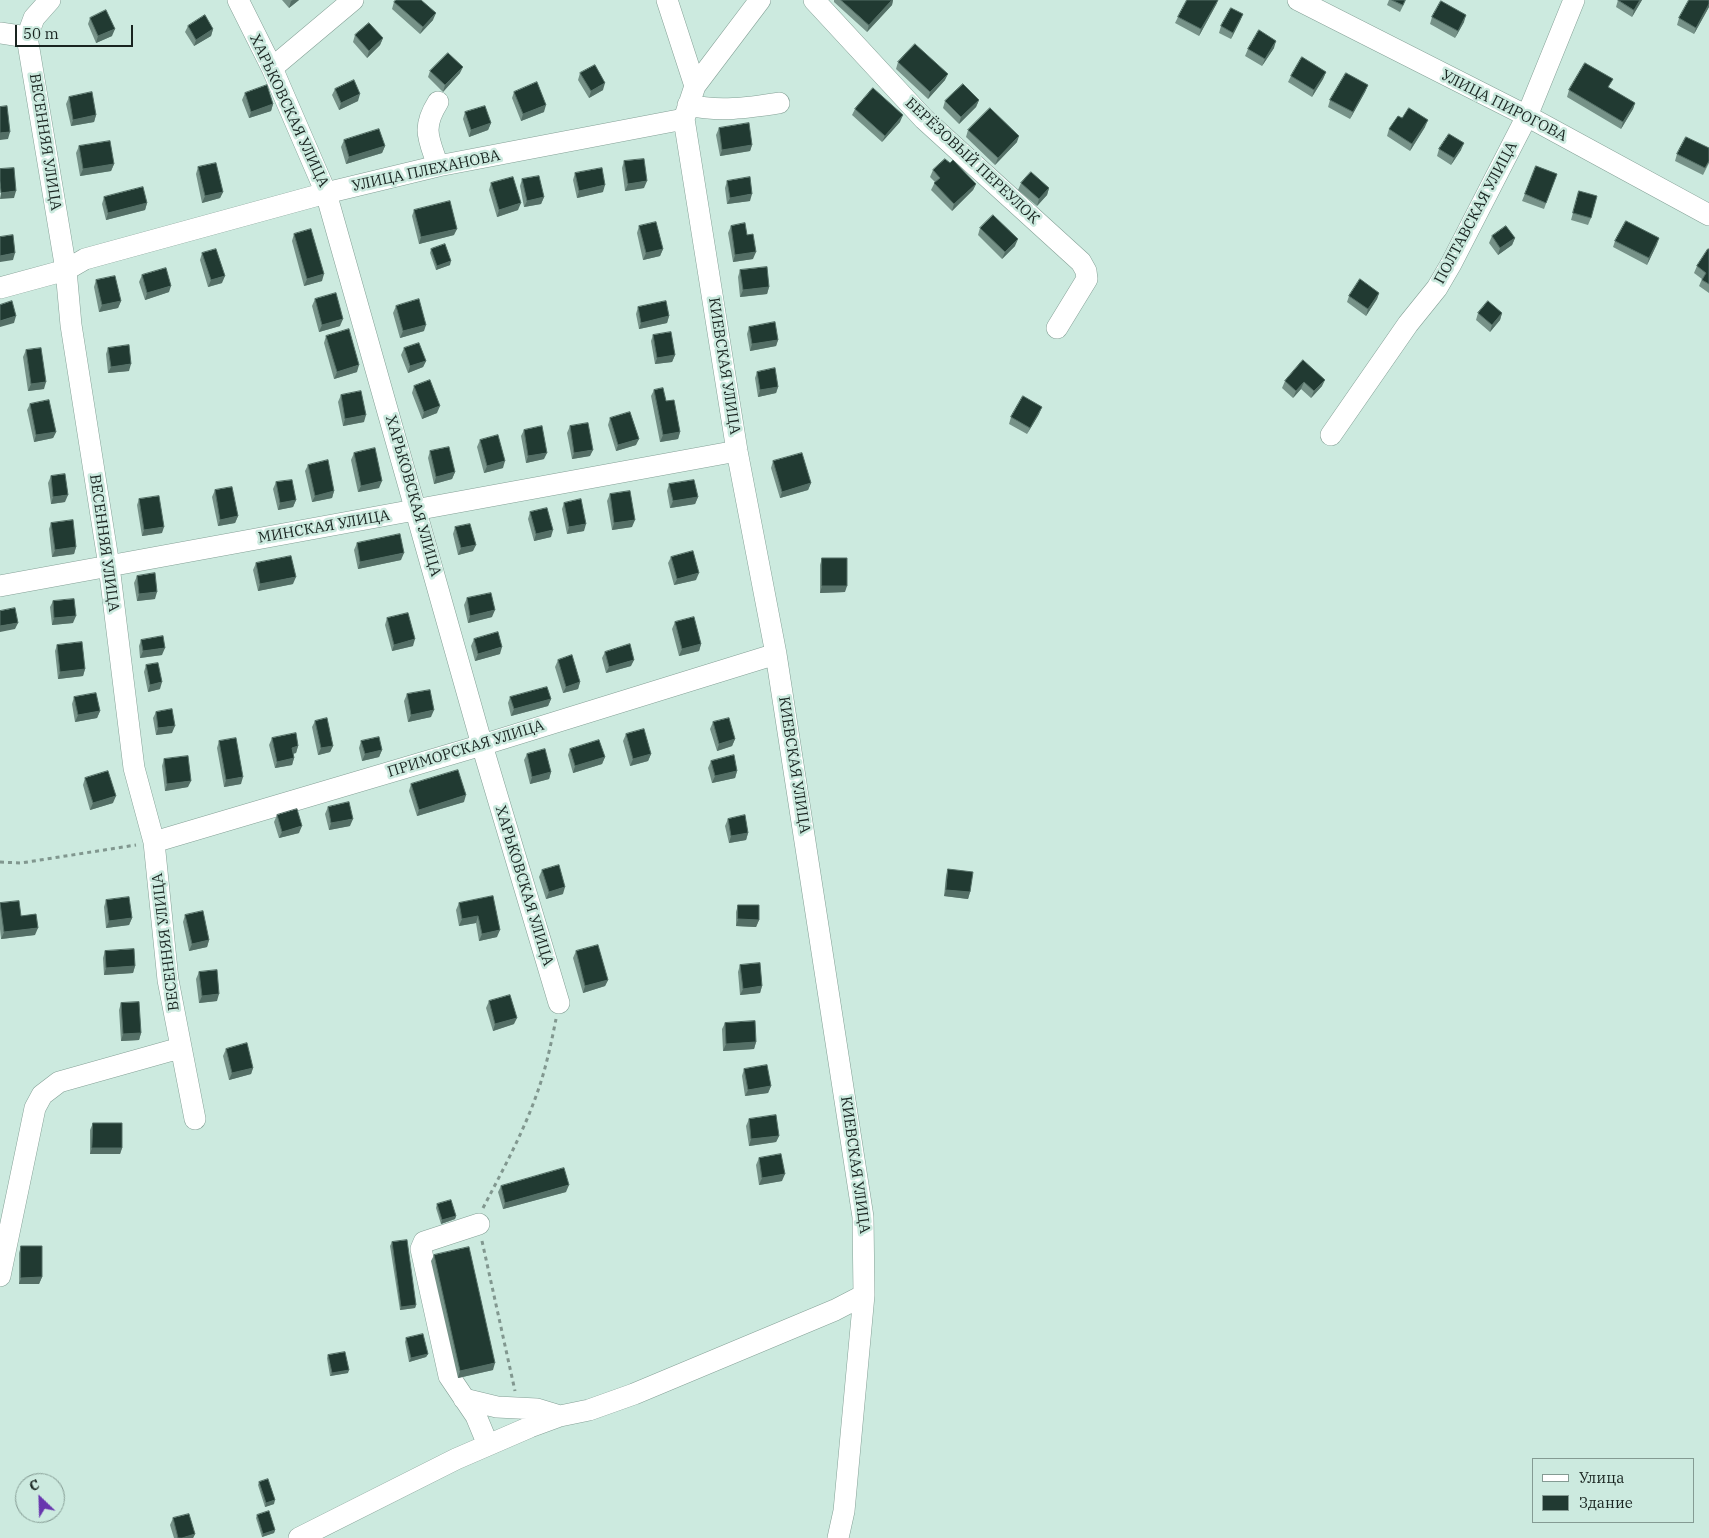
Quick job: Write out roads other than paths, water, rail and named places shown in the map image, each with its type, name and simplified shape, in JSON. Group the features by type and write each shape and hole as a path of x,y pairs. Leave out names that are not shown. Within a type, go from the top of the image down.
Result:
{"street":[{"path":"0,33 27,37 34,18 50,0"},
{"name":"ХАРЬКОВСКАЯ УЛИЦА","path":"238,0 272,68 326,193 482,745 559,1003"},
{"path":"272,68 352,0"},
{"name":"КИЕВСКАЯ УЛИЦА","path":"667,0 689,103 737,451 776,654 860,1190 865,1243 864,1295 840,1536"},
{"path":"760,0 689,103 708,109 726,110 779,103"},
{"name":"БЕРЁЗОВЫЙ ПЕРЕУЛОК","path":"814,0 924,119 1081,262 1086,271 1087,279 1057,328"},
{"name":"УЛИЦА ПИРОГОВА","path":"1298,0 1527,116 1709,215"},
{"name":"ПОЛТАВСКАЯ УЛИЦА","path":"1332,435 1408,324 1437,288 1527,116 1574,0"},
{"name":"ВЕСЕННЯЯ УЛИЦА","path":"27,37 66,270 71,325 109,566 134,768 154,842 168,980 195,1119"},
{"path":"438,102 428,118 427,133 438,166"},
{"name":"УЛИЦА ПЛЕХАНОВА","path":"0,288 66,270 85,259 326,193 689,103"},
{"name":"МИНСКАЯ УЛИЦА","path":"0,586 737,451"},
{"name":"ПРИМОРСКАЯ УЛИЦА","path":"154,842 482,745 776,654"},
{"path":"0,1276 35,1108 42,1095 58,1082 180,1048"},
{"path":"479,1224 432,1238 424,1242 422,1250 449,1376 476,1416 488,1445"},
{"path":"300,1538 456,1459 488,1445 560,1416 590,1410 634,1394 835,1310 864,1295"},
{"path":"464,1399 497,1407 537,1409 560,1416"}]}
